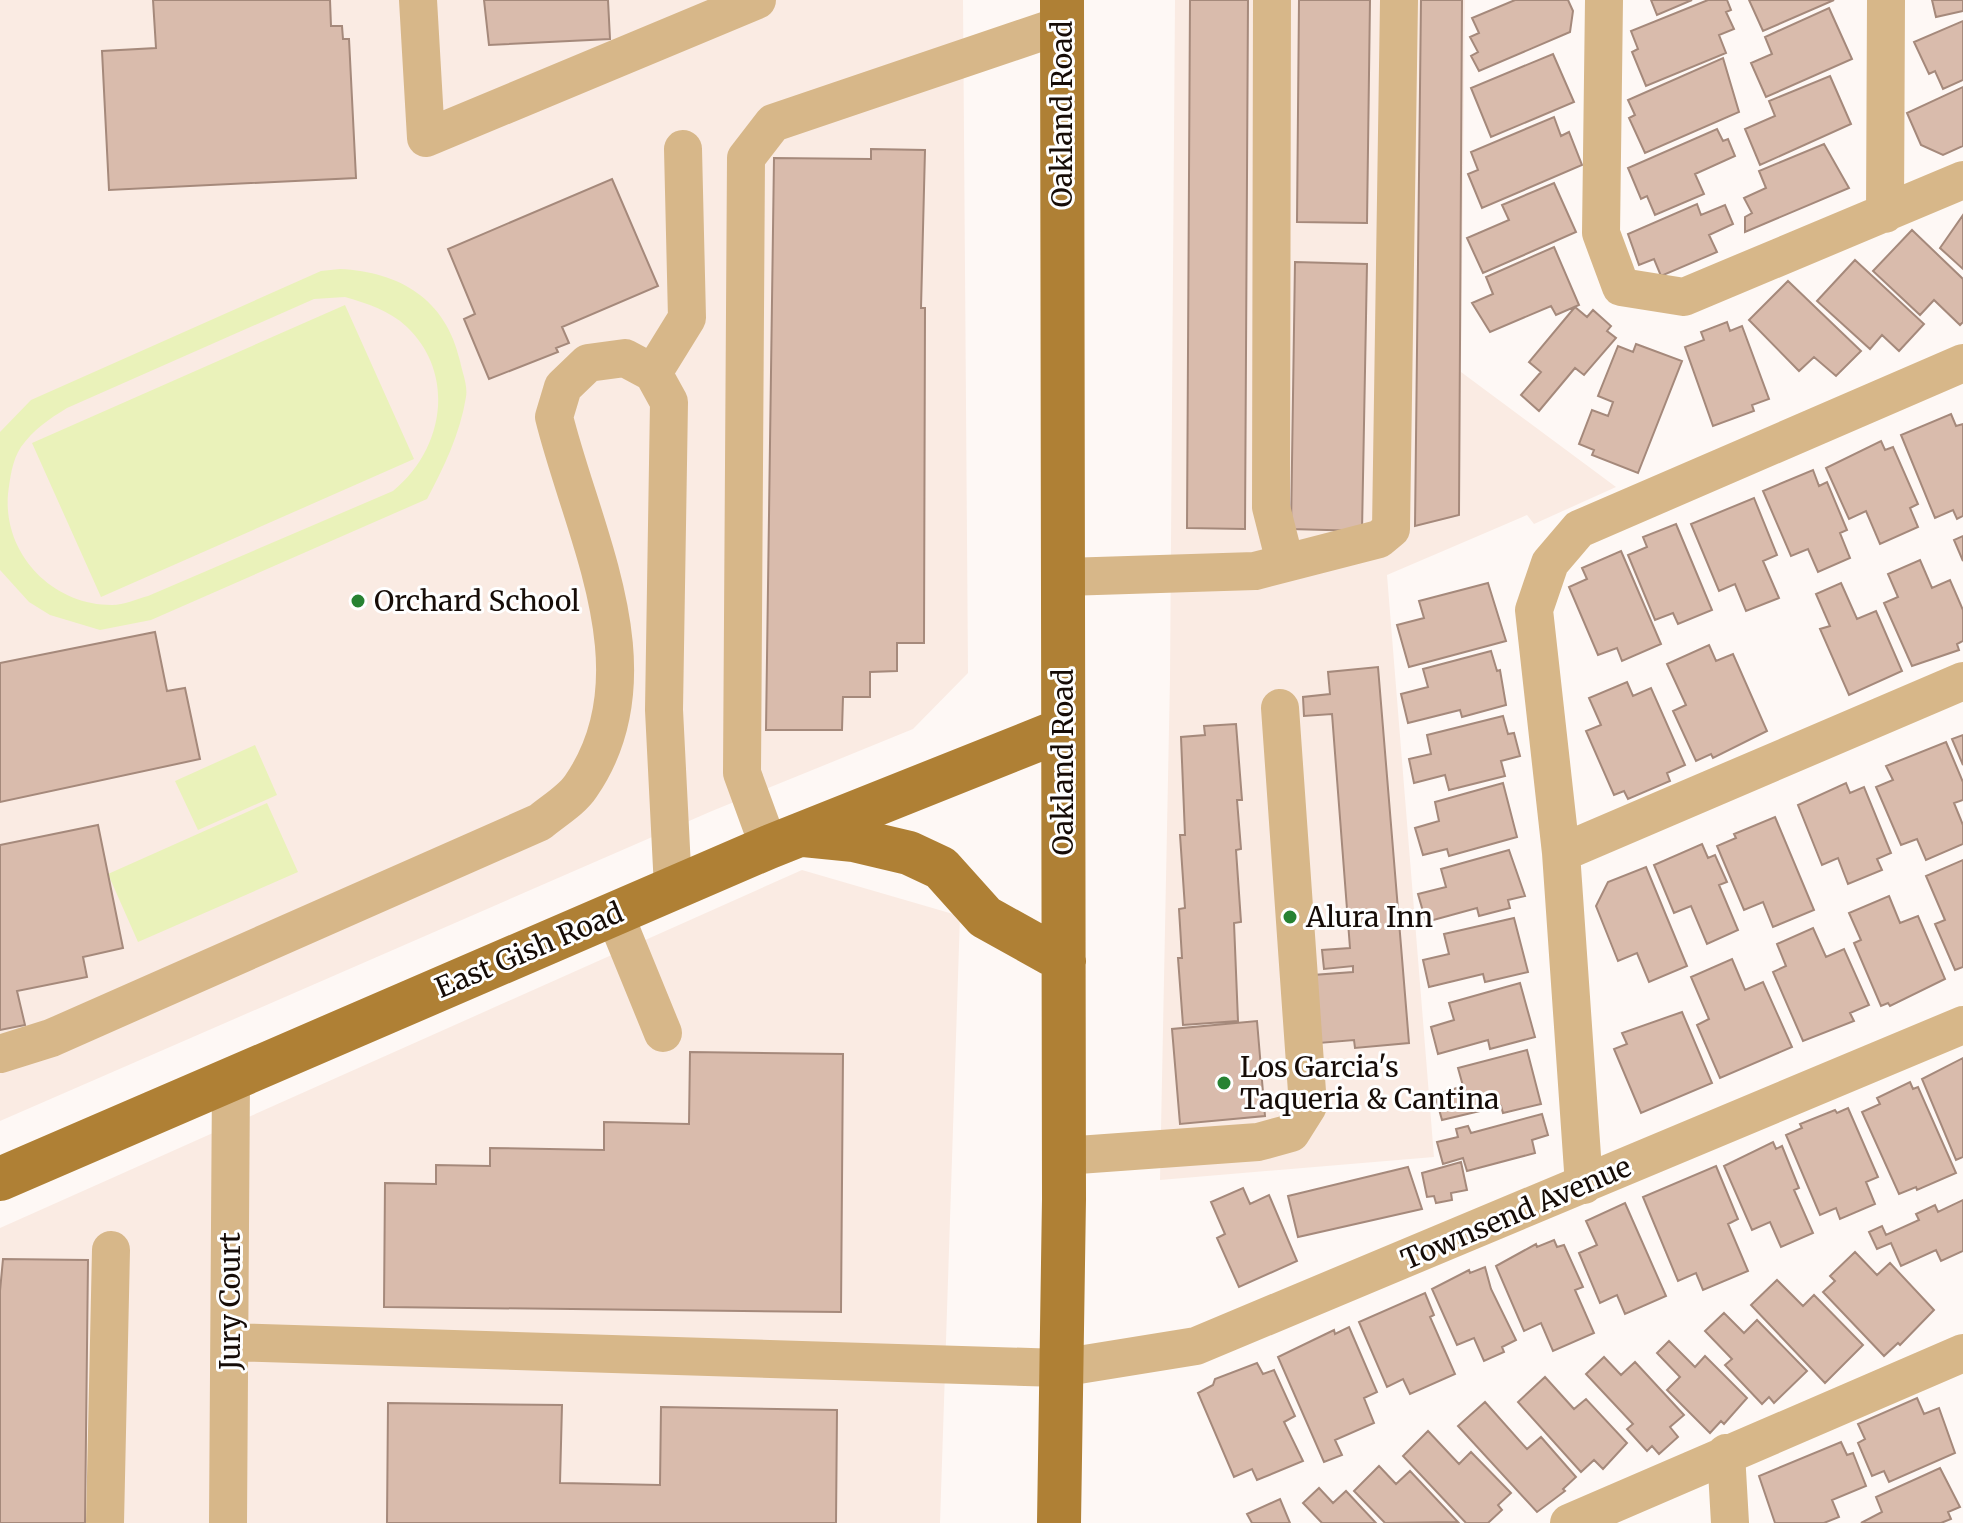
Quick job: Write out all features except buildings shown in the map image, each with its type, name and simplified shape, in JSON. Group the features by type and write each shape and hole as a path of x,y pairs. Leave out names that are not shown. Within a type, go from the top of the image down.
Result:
{"main road":[{"name":"Oakland Road","path":"1059,1523 1064,1156 1062,12"},
{"name":"East Gish Road","path":"0,1179 784,841 1062,730"},
{"path":"784,841 854,840 920,858 941,868 985,917 1064,961"}],"street":[{"path":"418,0 426,138 757,0"},
{"path":"1272,0 1271,507 1285,562"},
{"path":"1065,577 1255,571 1379,539 1391,529 1399,0"},
{"path":"1604,0 1601,233 1621,287 1684,297 1963,180"},
{"path":"1885,214 1886,0"},
{"path":"784,841 742,773 746,158 773,123 1062,12"},
{"path":"653,373 687,318 683,149"},
{"path":"0,1054 51,1038 540,822 580,788 607,738 618,678 610,612 554,417 563,387 588,363 625,358 653,373 669,402 664,710 673,888"},
{"path":"1584,1185 1561,853 1534,610 1550,563 1579,529 1963,363"},
{"path":"1561,853 1963,681"},
{"path":"1064,1156 1258,1142 1291,1133 1308,1106 1280,708"},
{"path":"614,913 663,1033"},
{"name":"Townsend Avenue","path":"230,1342 1060,1368 1196,1346 1963,1025"},
{"name":"Jury Court","path":"228,1523 231,1079"},
{"path":"105,1523 111,1250"},
{"path":"1569,1523 1963,1353"},
{"path":"1726,1453 1730,1523"}],"shaded area":[{"path":"0,0 963,0 968,673 913,729 712,811 0,1121"},
{"path":"1175,0 1465,0 1461,372 1616,487 1534,524 1527,515 1387,575 1434,1157 1160,1180 1170,678"},
{"path":"802,870 960,916 940,1523 0,1523 0,1228"}],"green space":[{"path":"321,271 362,271 401,283 432,305 453,339 466,397 451,450 427,499 151,620 100,630 50,615 29,602 0,570 0,432 31,400","holes":["345,297 370,305 400,321 423,346 433,367 438,389 438,412 433,434 410,474 393,491 148,596 121,604 90,603 70,596 51,586 36,572 14,537 8,494 15,458 36,430 67,408 314,299"]},
{"path":"345,305 414,459 101,597 32,443"},
{"path":"255,745 277,795 198,830 175,781"},
{"path":"267,803 298,872 138,942 108,874"}],"place":[{"name":"Orchard School","path":"358,601"},
{"name":"Alura Inn","path":"1290,917"},
{"name":"Los Garcia's Taqueria & Cantina","path":"1224,1083"}]}
